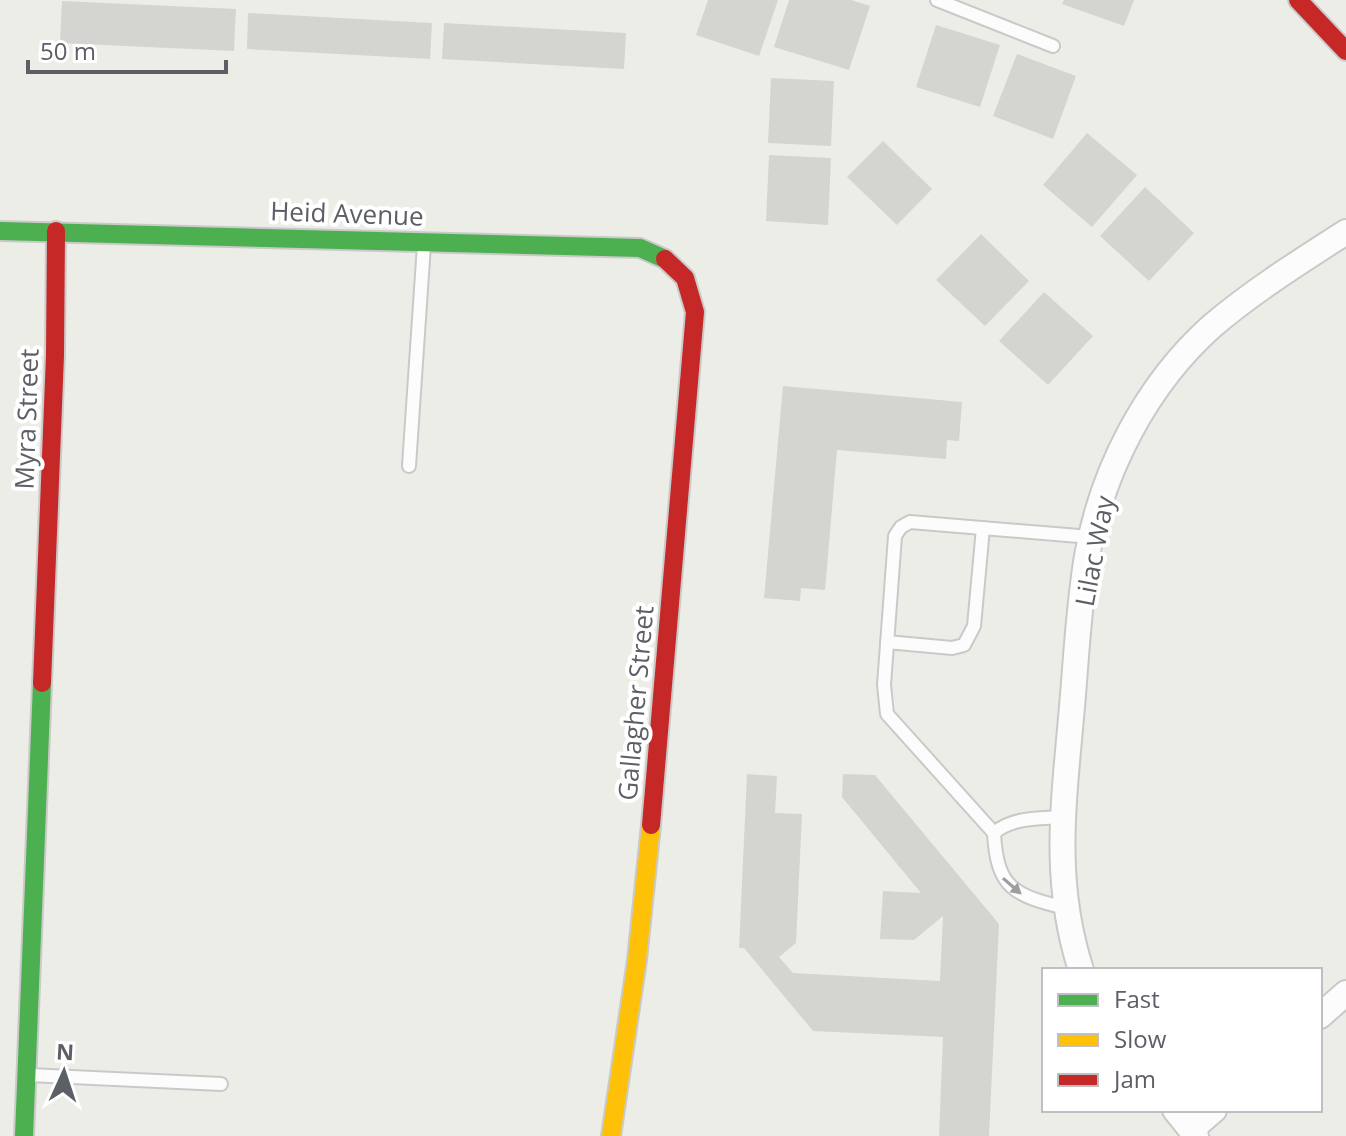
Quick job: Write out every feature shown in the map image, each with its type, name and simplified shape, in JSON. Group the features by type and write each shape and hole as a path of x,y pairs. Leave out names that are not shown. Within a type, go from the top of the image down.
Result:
{"street":[{"path":"1298,0 1346,51"},
{"name":"Heid Avenue","path":"0,231 640,248 659,253 684,275"},
{"name":"Myra Street","path":"24,1136 55,355 56,231"},
{"name":"Lilac Way","path":"1080,968 1065,908 1062,817 1084,579 1100,503 1118,456 1147,403 1177,362 1213,326 1296,264 1346,232"},
{"name":"Gallagher Street","path":"611,1136 637,960 657,770 695,312 690,286 684,275"},
{"path":"1322,1014 1346,993"},
{"path":"1177,1112 1194,1133 1212,1112"}],"lane":[{"path":"937,0 1053,46"},
{"path":"409,466 424,242"},
{"path":"1065,908 1023,895 1002,879 995,859 994,833 887,714 884,685 887,642 895,536 901,527 910,522 1091,537"},
{"path":"887,642 952,648 964,645 974,626 983,528"},
{"path":"994,833 1002,826 1018,821 1062,817"},
{"path":"26,1074 221,1084"}],"building":[{"path":"708,0 778,0 759,56 696,35"},
{"path":"789,0 851,0 870,6 849,70 774,47"},
{"path":"1064,0 1134,0 1124,26 1062,4"},
{"path":"62,1 236,9 234,51 60,43"},
{"path":"248,13 432,23 430,59 247,49"},
{"path":"444,23 626,33 624,69 442,59"},
{"path":"936,25 1000,45 980,107 916,87"},
{"path":"1017,54 1076,76 1053,139 993,116"},
{"path":"771,78 834,81 831,146 768,143"},
{"path":"1087,133 1137,175 1092,227 1043,185"},
{"path":"883,141 932,189 897,225 847,177"},
{"path":"769,155 831,158 828,225 766,221"},
{"path":"1145,187 1194,233 1149,281 1100,236"},
{"path":"981,234 1029,281 985,326 936,280"},
{"path":"1044,292 1093,336 1048,385 999,341"},
{"path":"783,386 962,402 959,441 947,440 946,459 837,450 825,590 801,588 800,601 764,598"},
{"path":"747,774 777,776 775,813 802,814 796,943 779,957 793,973 940,981 943,916 914,940 880,939 883,891 921,893 842,797 843,774 875,775 999,924 989,1136 939,1136 943,1037 813,1031 744,948 739,948"}],"traffic: fast":[{"path":"0,231 640,248 665,259"},
{"path":"24,1136 42,683"}],"traffic: slow":[{"path":"611,1136 637,960 651,825"}],"traffic: jam":[{"path":"1298,0 1346,51"},
{"path":"42,683 55,355 56,231"},
{"path":"651,825 695,312 685,278 665,259"}]}
